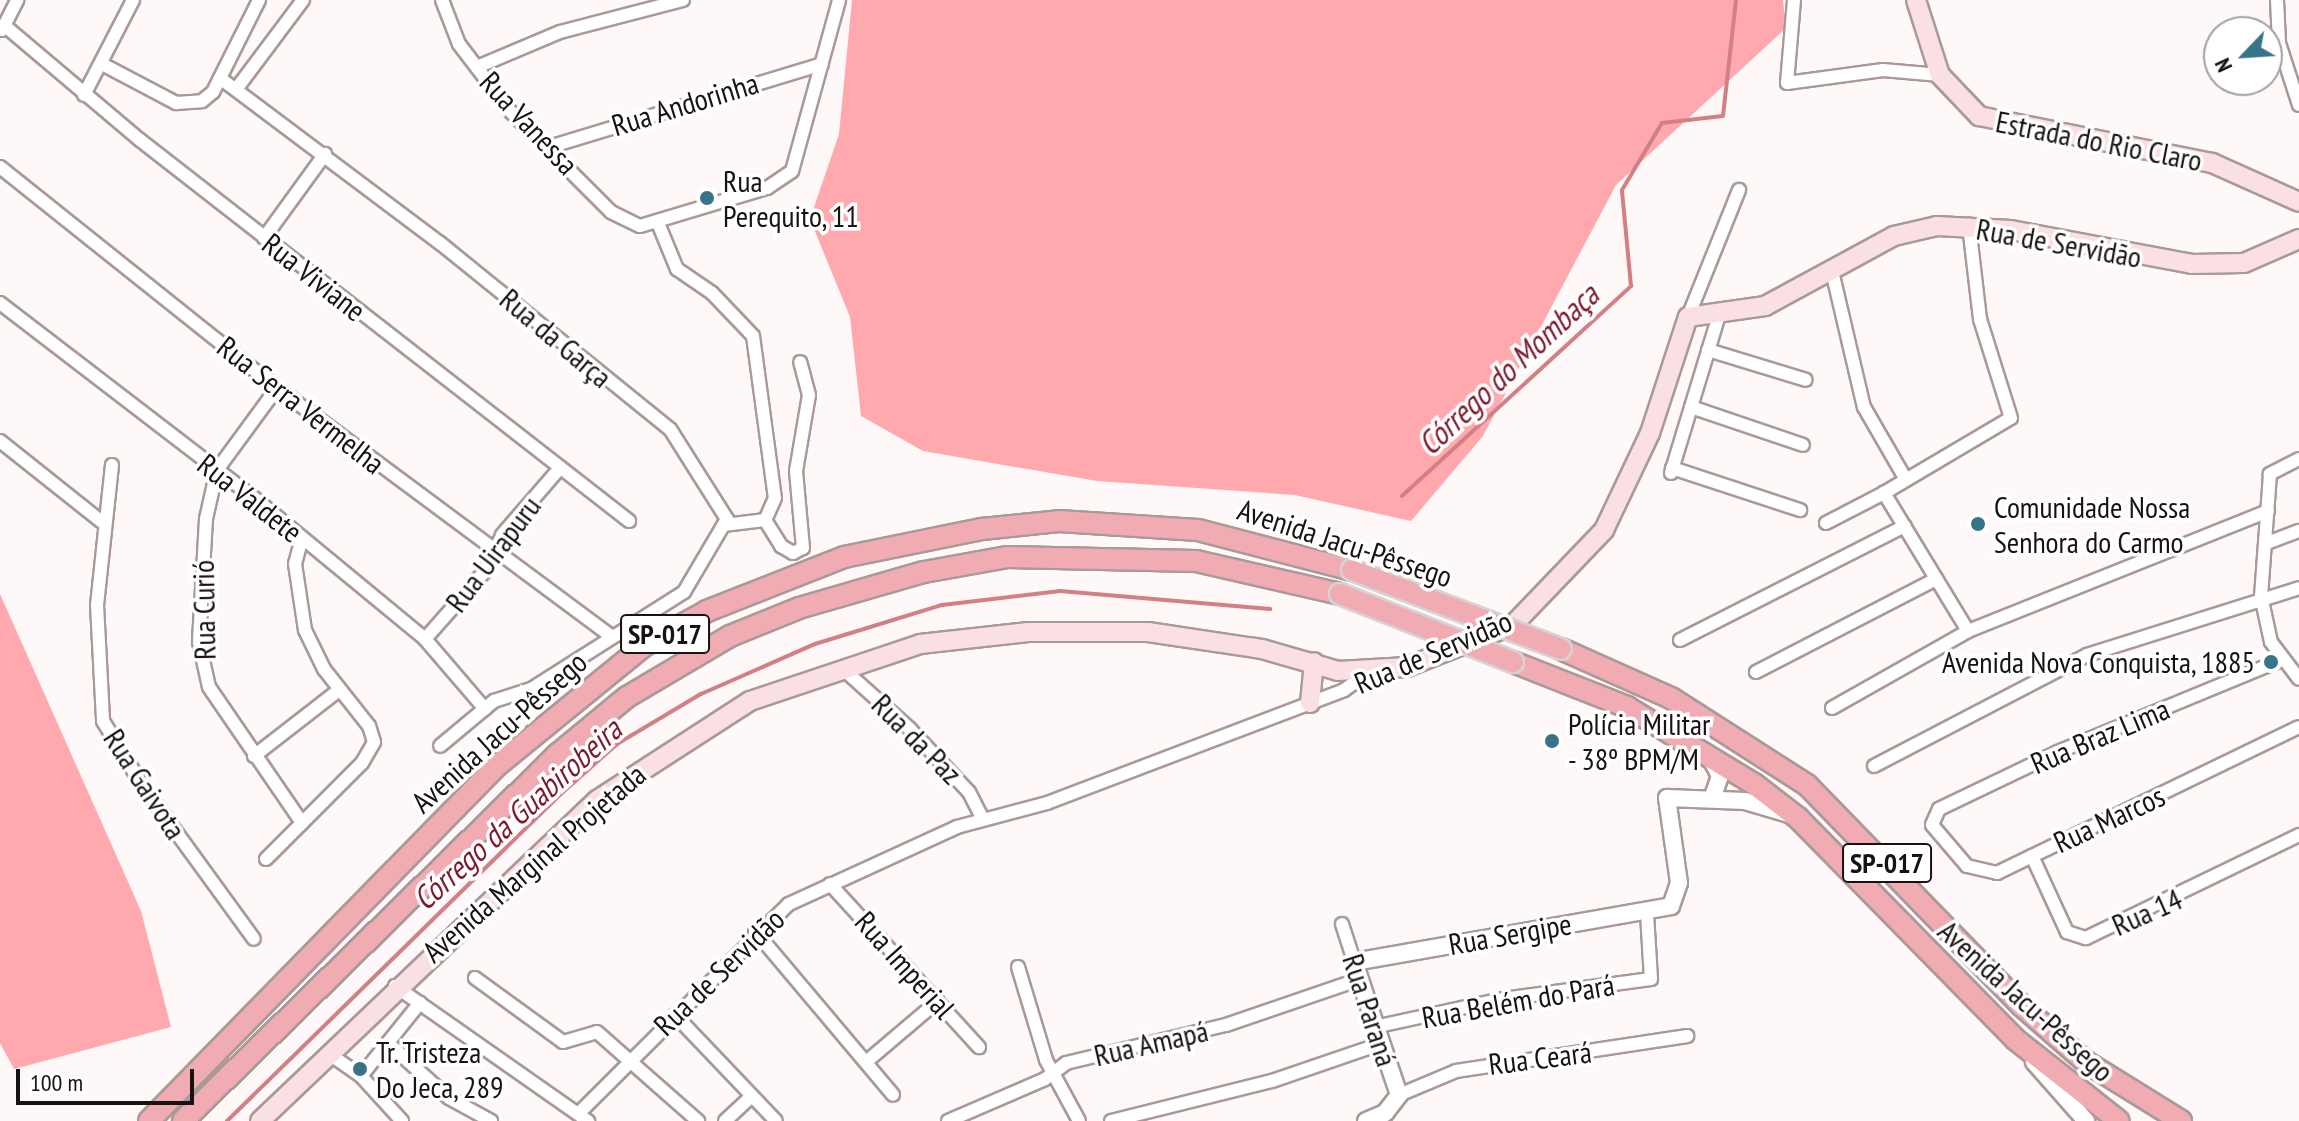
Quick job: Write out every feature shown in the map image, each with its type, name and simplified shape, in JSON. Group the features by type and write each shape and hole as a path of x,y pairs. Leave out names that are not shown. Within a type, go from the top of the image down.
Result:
{"highway":[{"name":"Avenida Jacu-Pêssego","path":"149,1121 499,764 645,645 707,611 844,557 968,531 1059,521 1198,530 1352,570 1561,649 1671,698 1807,785 2022,1006 2086,1062 2181,1121"},
{"name":"Avenida Jacu-Pêssego","path":"183,1121 558,754 627,697 730,636 812,604 1007,557 1196,561 1340,594 1627,707 1708,753 1798,818 2015,1039 2119,1121"}],"main road":[{"name":"Estrada do Rio Claro","path":"1916,0 1940,75 1963,104 1996,123 2212,163 2299,202"},
{"name":"Rua de Servidão","path":"1370,672 1407,667 1513,625 1604,530 1650,433 1688,317 1773,303 1894,236 1969,225 2192,264 2261,259 2299,239"},
{"name":"Avenida Marginal Projetada","path":"260,1121 395,986 597,800 661,754 750,701 920,644 1028,632 1148,632 1370,672"},
{"path":"1310,703 1314,662"}],"street":[{"path":"2,29 17,0"},
{"path":"84,95 133,0"},
{"path":"102,64 186,105 208,97 259,0"},
{"path":"237,88 303,0"},
{"name":"Rua Vanessa","path":"442,0 449,27 477,67 611,212 640,226 658,223"},
{"path":"477,67 560,32 683,0"},
{"path":"800,362 809,389 796,471 803,548 793,553 781,546 765,520 776,481 753,336 739,317 677,269 658,223 767,188 792,171 839,0"},
{"path":"1794,0 1787,83 1883,70 1940,75"},
{"path":"2277,0 2279,43 2299,105"},
{"name":"Rua Viviane","path":"2,29 264,238 629,521"},
{"name":"Rua Andorinha","path":"549,147 822,64"},
{"name":"Rua da Garça","path":"220,78 325,154 670,429 719,500 727,525"},
{"path":"264,238 325,154"},
{"name":"Rua Serra Vermelha","path":"0,167 277,388 609,635"},
{"path":"1688,317 1739,190"},
{"path":"1826,523 1884,493 2011,418 1980,319 1969,225"},
{"path":"1832,271 1864,407 1905,478"},
{"name":"Rua Valdete","path":"0,303 217,470 425,639 485,709"},
{"path":"1720,312 1671,470 1800,510"},
{"path":"1708,350 1806,380"},
{"name":"Rua Curió","path":"277,388 217,470 199,585 201,666 254,756 302,823"},
{"path":"1691,407 1803,445"},
{"path":"0,441 102,522"},
{"path":"2299,459 2272,470 2261,596 2262,617 2281,660 2299,679"},
{"name":"Rua Gaivota","path":"112,465 102,522 96,660 103,721 159,810 254,939"},
{"name":"Rua Uirapuru","path":"425,639 486,570 494,552 560,468"},
{"path":"1884,493 1968,631"},
{"path":"1832,708 1968,631 2268,511"},
{"path":"440,746 485,709 531,689 609,635 693,585 727,525 765,520"},
{"path":"1680,640 1905,526"},
{"path":"2267,543 2299,531"},
{"path":"266,859 362,763 374,738 312,648 300,609 295,564 302,538"},
{"path":"1756,672 1936,579"},
{"path":"693,585 707,611"},
{"path":"1874,766 2087,655 2261,596 2299,588"},
{"name":"Rua Braz Lima","path":"1932,825 1939,809 2058,752 2281,660"},
{"name":"Rua da Paz","path":"842,668 910,729 969,792 982,818"},
{"name":"Rua de Servidão","path":"584,1117 627,1061 755,931 781,909 830,884 982,818 1022,812 1310,703 1370,672"},
{"path":"254,756 339,690"},
{"name":"Rua Marcos","path":"1932,825 1976,872 1997,873 2299,727"},
{"path":"1708,753 1720,776 1712,799 1798,818"},
{"name":"Rua Sergipe","path":"1354,962 1647,914 1665,908 1679,897 1667,798 1712,799"},
{"name":"Rua 14","path":"2032,856 2067,932 2086,938 2299,835"},
{"name":"Rua Imperial","path":"830,884 979,1047"},
{"name":"Rua Belém do Pará","path":"1111,1121 1285,1077 1381,1034 1654,975 1647,914"},
{"name":"Rua Paraná","path":"1342,924 1399,1095"},
{"path":"755,931 893,1095"},
{"path":"1018,967 1054,1072 1079,1121"},
{"path":"475,978 563,1042 597,1032 698,1121"},
{"name":"Rua Amapá","path":"948,1120 1054,1072 1066,1063 1226,1025 1360,979"},
{"path":"395,986 584,1117"},
{"path":"866,1062 938,1001"},
{"path":"361,1076 391,1046 420,1003"},
{"path":"675,1015 776,1121"},
{"name":"Rua Ceará","path":"1399,1095 1456,1071 1687,1036"},
{"path":"2015,1039 2086,1121"},
{"path":"391,1046 470,1117 491,1121"},
{"path":"328,1053 361,1076 402,1121"},
{"path":"1366,1121 1385,1113 1399,1095"},
{"path":"725,1121 751,1097"}],"shaded area":[{"path":"852,0 1783,0 1786,28 1616,185 1483,436 1411,521 1295,495 1097,481 923,451 861,416 850,317 810,219 839,134"},
{"path":"0,594 141,911 171,1027 14,1069 0,1043"}],"waterway":[{"name":"Córrego do Mombaça","path":"1402,496 1631,286 1622,190 1662,123 1723,116 1736,0"},
{"name":"Córrego da Guabirobeira","path":"227,1121 563,792 617,744 701,694 815,644 942,605 1060,591 1270,609"}],"place":[{"name":"Rua Perequito, 11","path":"707,198"},
{"name":"Comunidade Nossa Senhora do Carmo","path":"1978,524"},
{"name":"Avenida Nova Conquista, 1885","path":"2271,662"},
{"name":"Polícia Militar - 38º BPM/M","path":"1552,741"},
{"name":"Tr. Tristeza Do Jeca, 289","path":"360,1069"}]}
